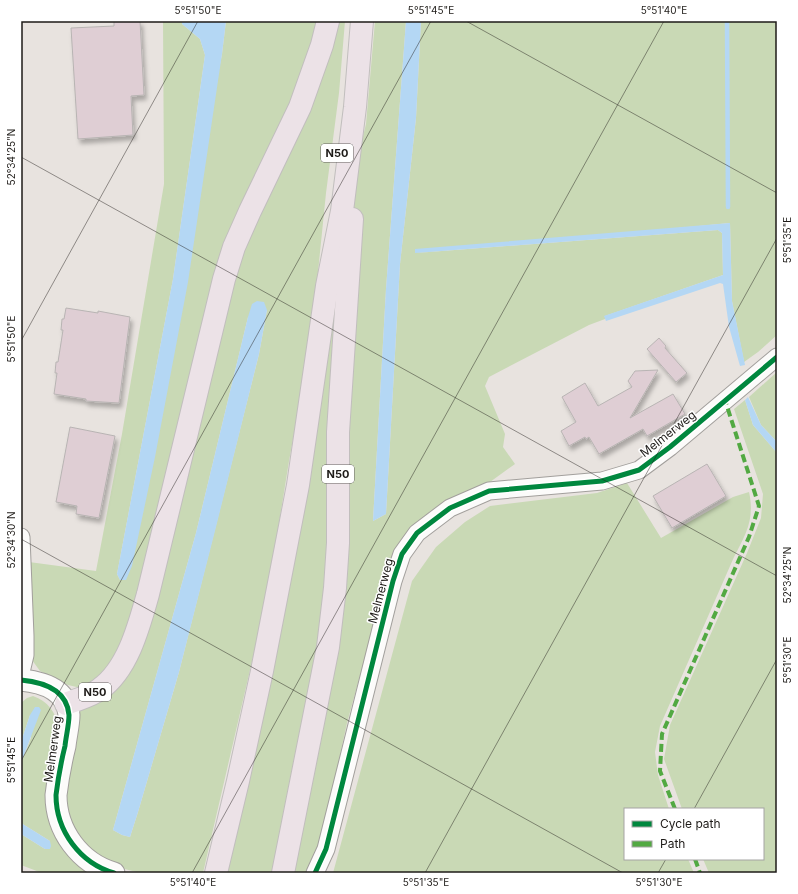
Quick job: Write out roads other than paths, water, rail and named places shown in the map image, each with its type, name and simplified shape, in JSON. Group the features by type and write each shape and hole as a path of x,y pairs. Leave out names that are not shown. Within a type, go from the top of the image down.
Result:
{"highway":[{"name":"N50","path":"66,704 100,690 117,671 135,637 148,594 224,279 234,248 250,211 300,107 322,45 328,21"},
{"name":"N50","path":"328,286 330,214 340,122 348,21"},
{"name":"N50","path":"216,873 246,745 276,602 298,485 328,286 342,211 355,107 362,21"},
{"name":"N50","path":"283,873 328,647 334,596 338,543 338,432 340,390 360,128 355,107"}],"street":[{"name":"Melmerweg","path":"316,873 326,849 393,581 402,554 416,533 450,508 489,491 602,481 638,470 670,447 777,357"},
{"path":"21,537 25,636 25,656 21,672"},
{"name":"Melmerweg","path":"21,680 38,682 50,686 59,694 66,704 69,716 68,727 56,795 56,804 61,822 64,832 71,843 83,856 93,864 114,873"}],"water":[{"path":"182,21 226,21 188,282 155,457 132,566 126,580 120,580 117,574 173,279 205,55 200,39 182,24"},
{"path":"406,21 421,21 416,118 400,264 386,514 373,521 386,289"},
{"path":"730,223 732,301 745,365 740,366 729,327 723,284 720,283 606,321 604,316 723,275 722,233 718,230 415,253 415,249"},
{"path":"257,301 264,302 267,310 259,354 179,672 130,837 113,830 196,533 248,317 252,304"},
{"path":"748,397 761,425 777,442 777,453 753,425 745,400"},
{"path":"35,707 39,707 41,710 21,763 21,742 30,715"},
{"path":"21,823 50,841 50,849 45,849 21,834"}],"waterway":[{"path":"727,21 728,207"}]}
